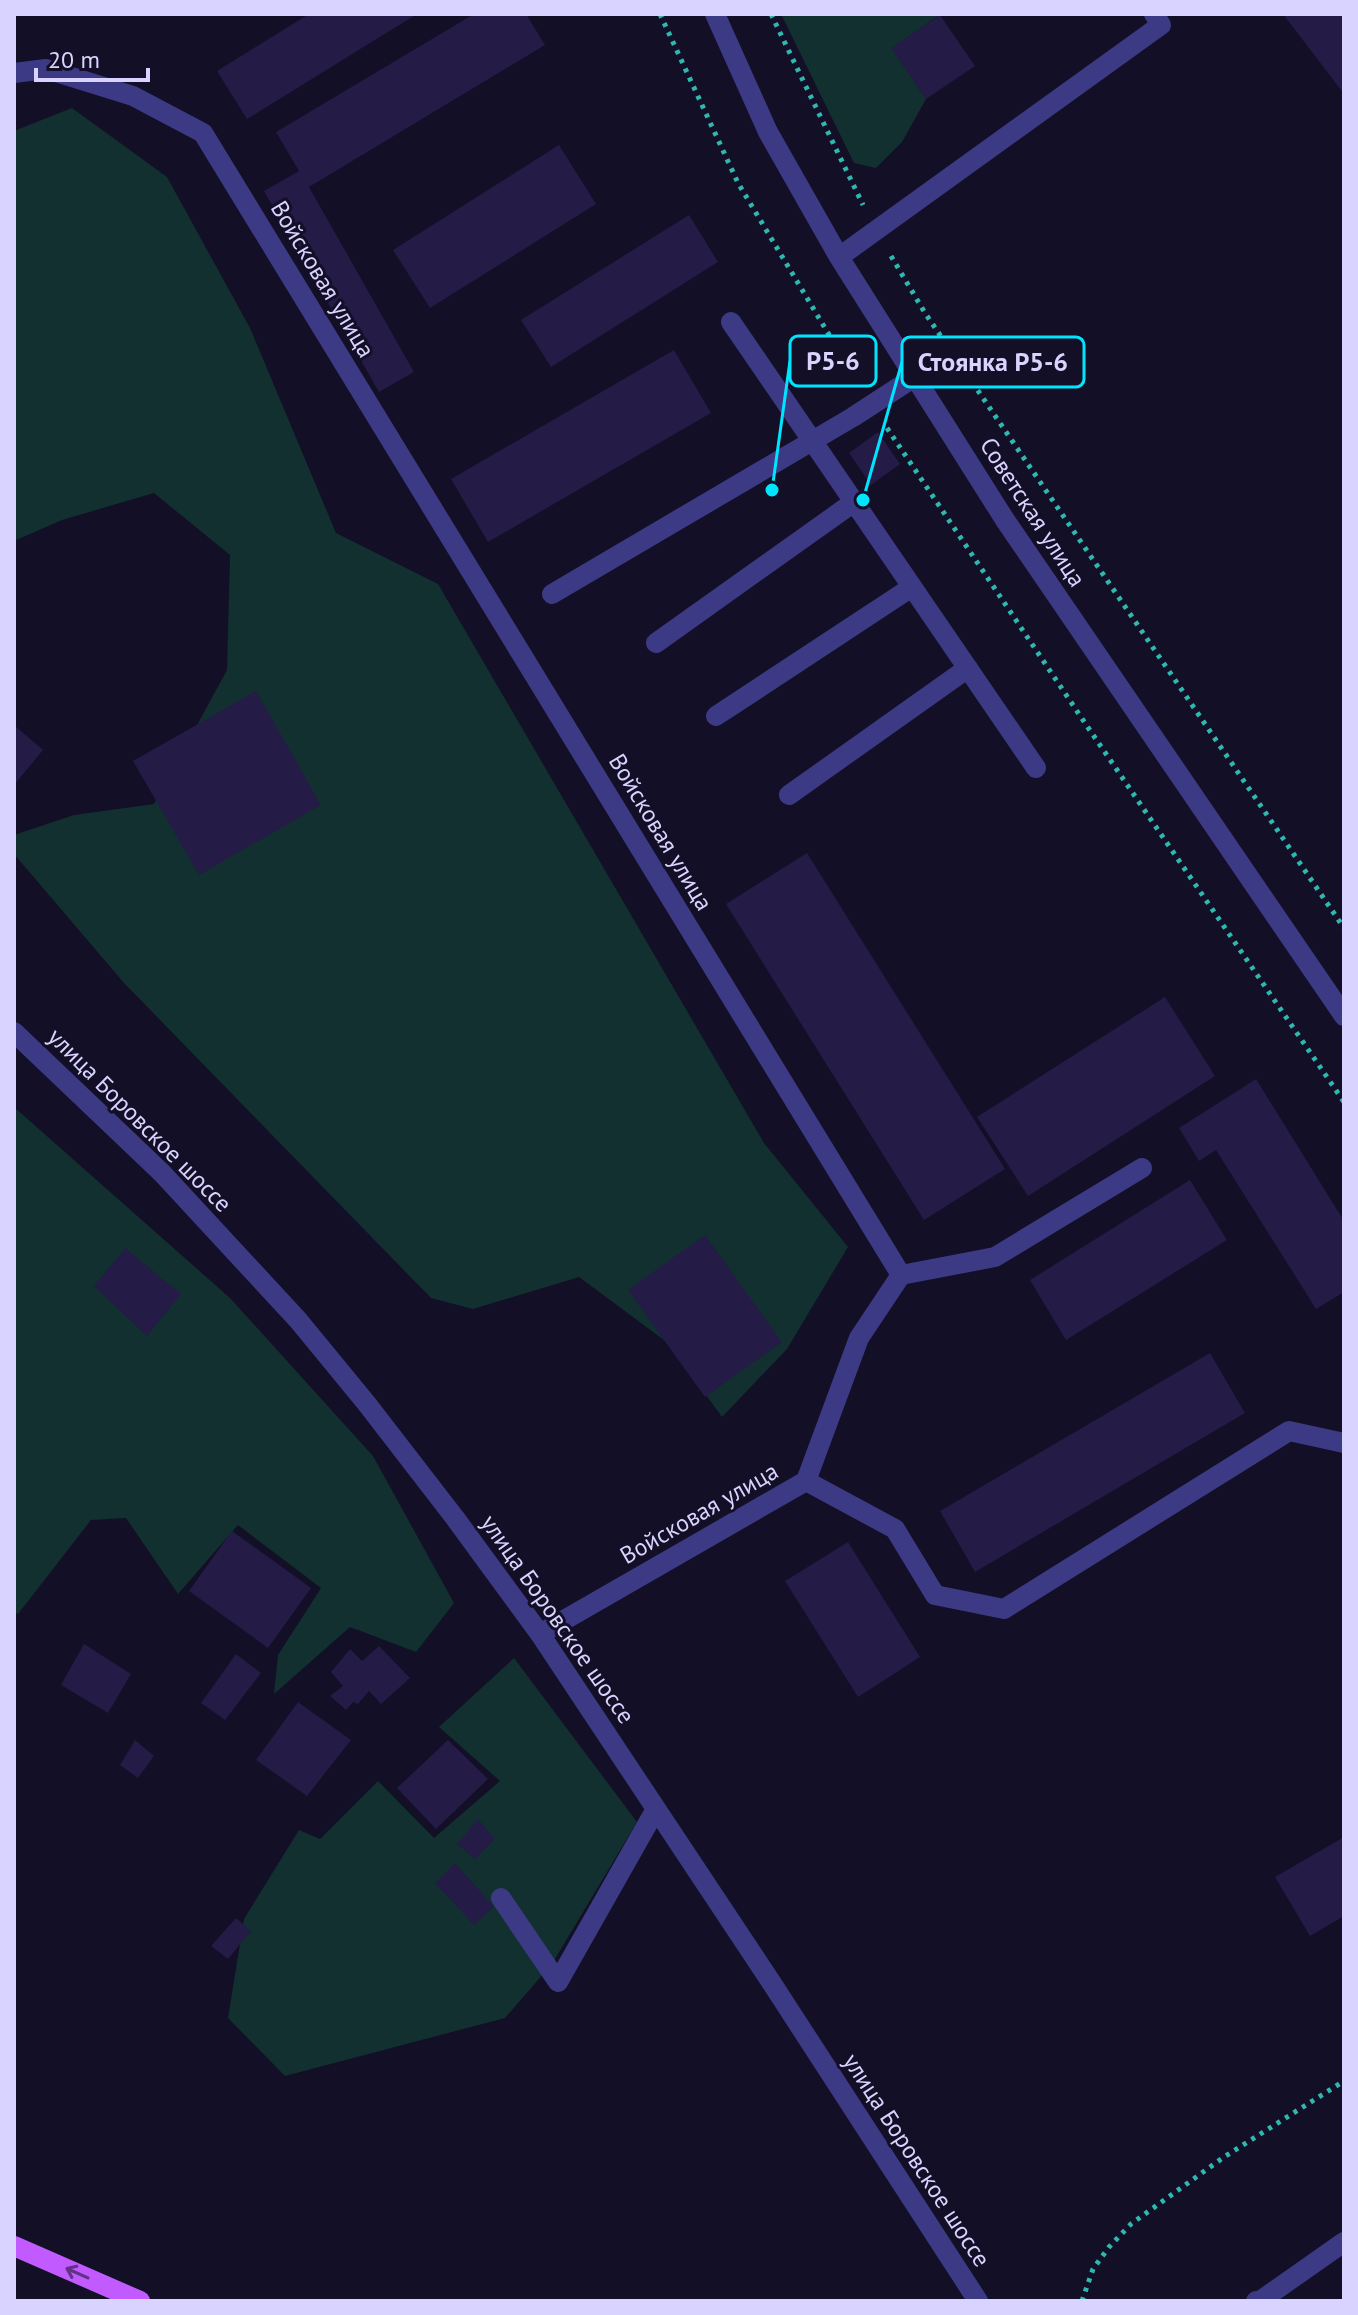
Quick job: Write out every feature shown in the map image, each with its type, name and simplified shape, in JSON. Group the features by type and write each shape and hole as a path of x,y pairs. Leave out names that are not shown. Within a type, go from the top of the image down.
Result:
{"main road":[{"path":"14,2246 140,2301"}],"street":[{"name":"Советская улица","path":"715,14 768,132 839,257 1005,520 1344,1016"},
{"path":"839,257 1161,25 1154,14"},
{"name":"Войсковая улица","path":"14,73 46,69 133,96 203,133 901,1275 859,1338 806,1481 540,1634"},
{"path":"731,322 1036,768"},
{"path":"552,594 813,441 916,376"},
{"path":"656,643 854,502"},
{"path":"716,716 912,587"},
{"path":"789,795 968,668"},
{"name":"улица Боровское шоссе","path":"14,1032 162,1173 298,1320 377,1416 540,1634 978,2301"},
{"path":"901,1275 995,1257 1142,1168"},
{"path":"806,1481 895,1529 935,1595 1004,1609 1289,1431 1344,1443"},
{"path":"501,1898 558,1982 656,1809"},
{"path":"1259,2301 1344,2242"}],"path":[{"path":"660,14 738,183 871,405 1344,1102"},
{"path":"771,14 876,231 925,313 1344,928"},
{"path":"1082,2301 1093,2269 1131,2224 1224,2157 1344,2081"}],"green space":[{"path":"781,14 941,14 892,48 926,99 902,142 876,168 854,163"},
{"path":"72,108 167,177 250,328 336,533 438,584 764,1143 848,1247 787,1349 722,1417 668,1343 579,1277 473,1309 431,1298 124,983 14,854 14,835 74,815 154,804 227,670 230,555 154,493 62,520 14,541 14,131"},
{"path":"14,1107 230,1298 373,1456 454,1603 416,1652 350,1627 274,1694 278,1655 321,1588 238,1525 178,1594 126,1518 91,1520 18,1614 14,1612"},
{"path":"514,1658 637,1822 552,1964 505,2018 285,2076 228,2018 244,1919 299,1830 320,1839 378,1781 434,1838 500,1781 439,1727"}],"building":[{"path":"309,14 417,14 247,119 217,71"},
{"path":"474,14 526,14 545,45 309,187 414,372 379,392 264,191 299,171 276,132"},
{"path":"1283,14 1344,14 1344,94"},
{"path":"940,15 975,66 926,99 891,48"},
{"path":"559,145 596,204 430,308 393,250"},
{"path":"689,215 718,262 551,367 521,320"},
{"path":"674,350 711,413 488,542 451,479"},
{"path":"878,432 900,464 871,485 849,453"},
{"path":"256,691 321,805 199,875 133,761"},
{"path":"14,725 43,750 14,785"},
{"path":"807,853 1005,1169 924,1220 726,904"},
{"path":"1165,997 1215,1076 1028,1196 977,1117"},
{"path":"1256,1079 1344,1221 1344,1292 1316,1309 1216,1150 1199,1161 1179,1128"},
{"path":"1190,1180 1227,1240 1066,1340 1030,1280"},
{"path":"705,1235 782,1342 705,1397 628,1290"},
{"path":"125,1248 181,1294 147,1336 94,1286"},
{"path":"1210,1353 1245,1413 975,1572 940,1511"},
{"path":"232,1531 311,1588 268,1648 189,1591"},
{"path":"848,1542 920,1657 858,1697 785,1581"},
{"path":"84,1644 131,1674 108,1713 61,1685"},
{"path":"379,1646 410,1678 381,1704 369,1691 358,1704 353,1702 346,1710 330,1696 343,1686 331,1672 350,1649 362,1661"},
{"path":"236,1654 261,1673 225,1720 201,1703"},
{"path":"298,1702 351,1740 307,1796 256,1760"},
{"path":"135,1740 154,1756 138,1778 120,1765"},
{"path":"448,1740 488,1779 436,1829 397,1788"},
{"path":"478,1819 495,1839 475,1859 457,1844"},
{"path":"1344,1837 1344,1916 1310,1936 1275,1877"},
{"path":"455,1863 494,1907 474,1925 435,1883"},
{"path":"236,1918 251,1931 228,1959 211,1946"}],"place":[{"name":"Р5-6","path":"772,490"},
{"name":"Стоянка Р5-6","path":"863,500"}]}
